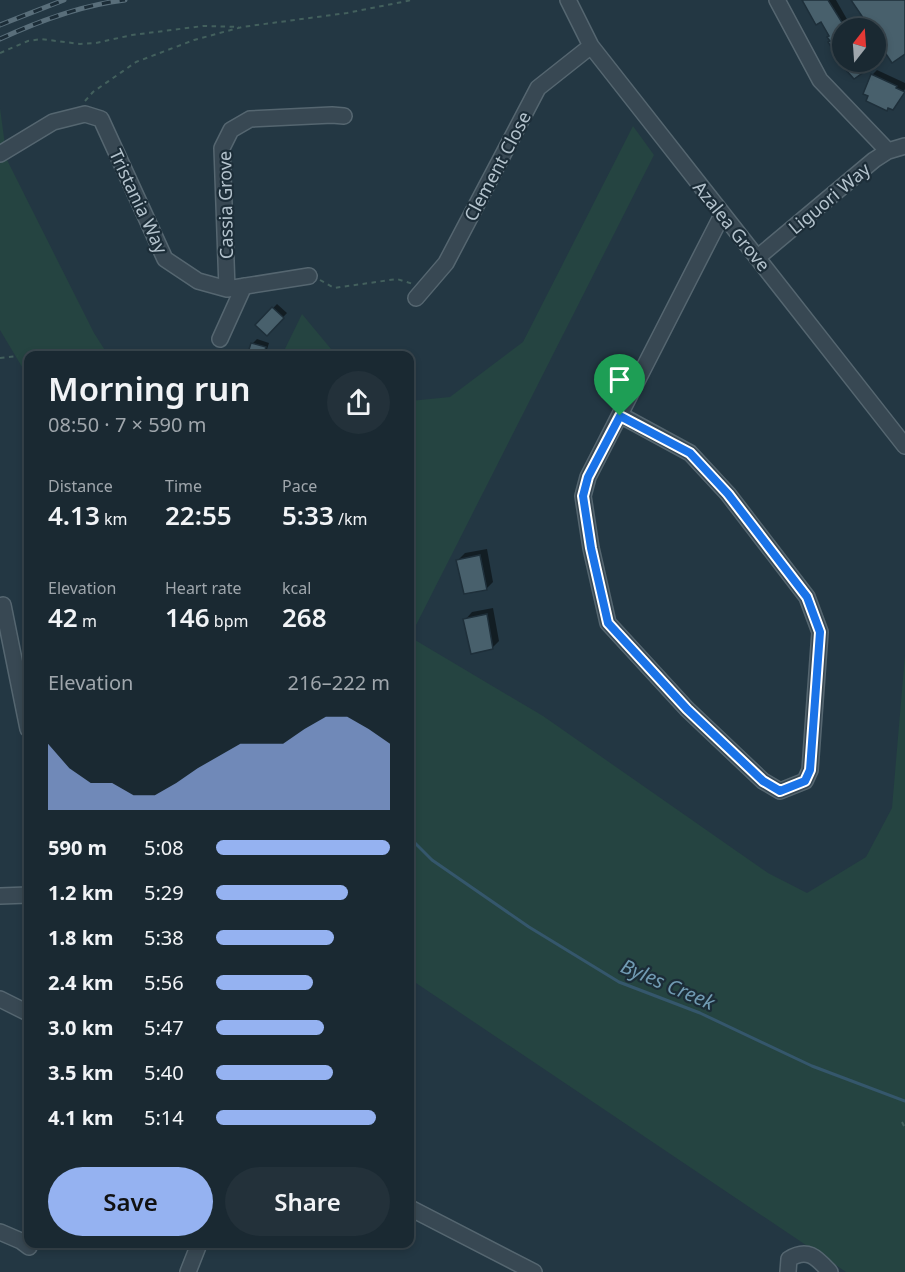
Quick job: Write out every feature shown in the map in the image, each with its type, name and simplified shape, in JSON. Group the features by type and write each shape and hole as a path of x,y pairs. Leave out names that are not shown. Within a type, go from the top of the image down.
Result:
{"street":[{"name":"Azalea Grove","path":"568,0 591,46 905,446"},
{"path":"777,0 820,80 888,151"},
{"name":"Clement Close","path":"421,293 446,263 538,88 591,46"},
{"path":"0,154 53,122 79,116"},
{"name":"Tristania Way","path":"79,116 101,119 165,259 198,281 227,289 309,276"},
{"name":"Cassia Grove","path":"227,289 222,148 231,130 250,119 344,116"},
{"name":"Liguori Way","path":"757,258 888,151 905,146"},
{"path":"620,416 690,453 728,494 807,597 820,632 810,770 805,781 780,791 763,781 687,709 608,623 591,548 583,496 588,477 722,215"},
{"path":"220,339 244,286"},
{"path":"3,605 24,709"},
{"path":"0,896 24,895"},
{"path":"0,999 24,1011"},
{"path":"414,1210 534,1272"},
{"path":"0,1232 24,1243"},
{"path":"188,1272 197,1248"},
{"path":"788,1272 789,1259 798,1253 815,1256 830,1272"}],"path":[{"path":"79,116 93,92 136,62 194,40 242,27 347,13 412,0"},
{"path":"0,53 28,41 41,39 80,45 132,35 203,26 242,27"},
{"path":"309,276 324,281 334,288 397,279 421,293"},
{"path":"0,358 18,357"},
{"path":"902,1122 905,1128"}],"green space":[{"path":"0,108 7,160 94,333 105,351 24,351 24,370 0,330"},
{"path":"633,126 654,155 414,629 414,401 450,397 523,342"},
{"path":"302,314 333,351 284,351"},
{"path":"414,639 543,716 768,873 807,893 866,857 892,808 905,655 905,1272 846,1272 414,982"}],"building":[{"path":"802,0 828,0 839,18 832,18 832,48 828,42 830,41 827,37 829,36 821,22 816,25"},
{"path":"851,0 905,0 905,54 892,63 886,54 886,18 863,18"},
{"path":"848,72 864,72 854,79"},
{"path":"871,74 905,92 893,110 888,108 887,111 866,101 868,96 863,94"},
{"path":"272,307 284,318 267,336 255,325"},
{"path":"251,343 266,347 265,351 249,351"},
{"path":"480,555 487,590 464,594 456,560"},
{"path":"487,614 493,649 471,654 463,619"}],"waterway":[{"name":"Byles Creek","path":"414,842 432,860 529,927 619,982 700,1013 812,1066 905,1101"}],"railway":[{"path":"0,25 64,0"},
{"path":"0,39 61,15 125,0"}],"route":[{"path":"620,416 690,453 728,494 807,597 820,632 810,770 805,781 780,791 763,781 687,709 608,623 591,548 583,496 588,477 620,416"}]}
